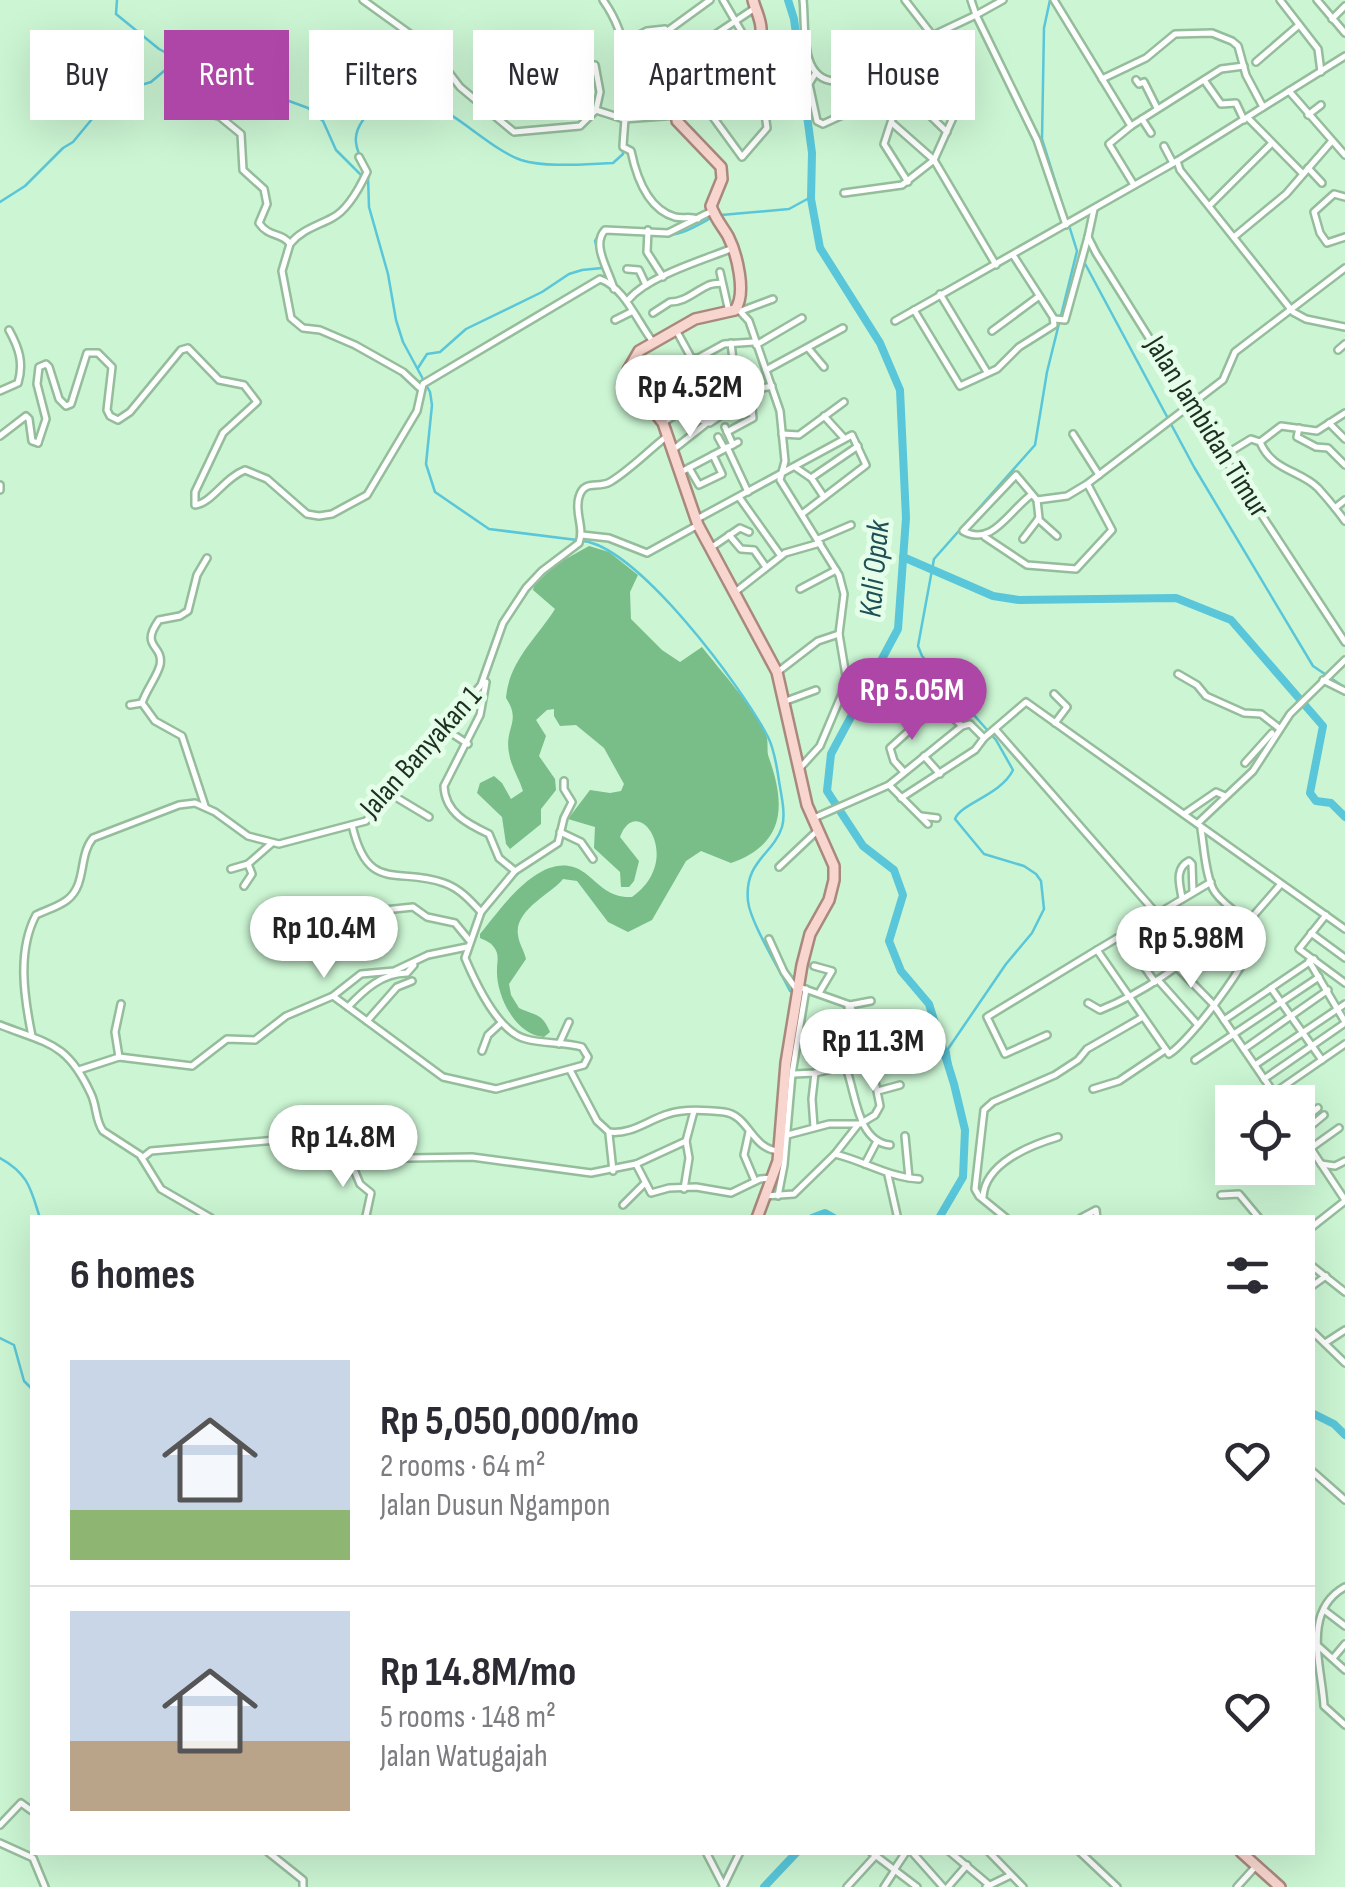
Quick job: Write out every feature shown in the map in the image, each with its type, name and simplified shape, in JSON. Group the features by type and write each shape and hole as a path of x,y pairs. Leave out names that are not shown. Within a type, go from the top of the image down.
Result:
{"main road":[{"path":"754,4 761,30"},
{"path":"678,120 678,126 721,167 722,179 712,201 712,212 732,248 741,296 736,310 702,316 652,342 632,359 629,379 663,424 685,470 697,522 777,672 811,819 832,858 834,880 807,941 783,1137 758,1215"},
{"path":"1243,1855 1280,1887"}],"street":[{"path":"363,0 431,48 460,86 514,132 580,126 596,110 600,92 594,65"},
{"path":"602,0 621,30"},
{"path":"661,30 710,0"},
{"path":"723,0 740,30"},
{"path":"803,0 809,64 815,74 831,79"},
{"path":"905,0 927,30"},
{"path":"970,0 1037,140 1068,223"},
{"path":"940,30 1003,0"},
{"path":"1054,0 1131,126"},
{"path":"1280,0 1318,49 1320,72"},
{"path":"1317,0 1345,33"},
{"path":"724,30 754,4"},
{"path":"1332,19 1345,6"},
{"path":"1256,62 1299,25"},
{"path":"1102,79 1146,58 1170,37 1184,32 1212,33 1232,41 1242,52 1244,66 1263,107"},
{"path":"895,322 1175,162 1345,56"},
{"path":"1134,185 1109,144 1157,108 1204,80 1229,67 1244,66"},
{"path":"815,74 810,84 818,121 822,124 831,120"},
{"path":"1136,80 1138,84 1144,82 1157,108"},
{"path":"1204,80 1222,104 1236,103 1271,144 1322,183"},
{"path":"1290,91 1345,154"},
{"path":"1308,115 1321,105"},
{"path":"596,110 614,116"},
{"path":"1142,119 1152,133"},
{"path":"224,120 240,134 243,170 262,186 267,204 259,223 267,234 290,244"},
{"path":"624,120 623,148 631,151 636,175 653,202 677,218 698,219"},
{"path":"715,120 742,157 767,128 766,120"},
{"path":"893,120 884,144 908,182"},
{"path":"935,120 947,132"},
{"path":"844,192 908,182 934,160 952,120"},
{"path":"892,123 934,160 996,265"},
{"path":"1234,237 1286,194 1331,142"},
{"path":"1210,206 1271,144"},
{"path":"1164,146 1291,310 1306,319 1345,327"},
{"path":"358,157 367,172 344,208 296,236 290,244 282,270 291,318 303,328 317,329 351,343 424,385"},
{"path":"1345,196 1334,194 1314,212 1327,243 1345,237"},
{"path":"914,310 960,386 998,369 1024,343 1050,330 1059,319 1095,206"},
{"path":"615,291 598,238 610,230 674,232 712,212"},
{"path":"647,233 648,252 663,276"},
{"name":"Jalan Jambidan Timur","path":"1088,236 1223,456 1345,642"},
{"path":"628,300 646,284 732,248"},
{"path":"1013,256 1038,297 1059,319"},
{"path":"1037,500 1065,497 1099,475 1225,378 1236,352 1345,268"},
{"path":"628,269 639,270 646,284"},
{"path":"720,272 736,310 749,321 780,411 785,460 779,476"},
{"path":"0,436 26,416 32,442 38,443 46,419 38,384 38,367 42,365 49,367 59,399 66,406 71,404 87,353 98,353 112,366 108,413 118,420 130,412 181,350 188,348 218,380 244,385 257,402 223,433 195,492 195,505 207,502 222,483 245,470 267,479 307,514 324,516 367,495 417,412 424,385 600,279 628,300 631,312 652,342"},
{"path":"653,312 694,295 710,283 722,283"},
{"path":"940,294 987,372"},
{"path":"992,330 1038,297"},
{"path":"736,310 773,299"},
{"path":"615,320 631,312"},
{"path":"684,366 731,343 755,344 802,318"},
{"path":"766,370 843,328"},
{"path":"0,391 18,383 20,378 21,356 9,330"},
{"path":"676,330 712,388"},
{"path":"731,343 733,360"},
{"path":"1338,350 1345,344"},
{"path":"808,348 824,367"},
{"path":"663,424 712,388 722,386 728,395 772,386"},
{"path":"748,492 726,430 753,418 750,391"},
{"path":"782,434 799,436 844,402"},
{"path":"686,408 694,418 707,423"},
{"path":"673,450 726,412"},
{"path":"1260,442 1281,426 1317,431 1344,414"},
{"path":"824,416 844,438"},
{"path":"1330,423 1345,439"},
{"path":"1300,428 1296,436 1316,447 1326,447 1345,464"},
{"path":"668,435 609,483 585,486 577,503 582,535 606,537 647,552 852,434 866,465 802,514"},
{"path":"1073,434 1099,475"},
{"path":"718,437 730,446"},
{"path":"1223,456 1251,439 1260,442 1290,475 1302,476 1345,520"},
{"path":"713,454 722,474 699,485 685,470 713,454 730,446"},
{"path":"811,478 858,446"},
{"path":"796,466 811,478 824,498"},
{"path":"1023,539 1038,519 1037,500 1016,474 963,531 976,538 984,537 1030,494"},
{"path":"779,476 836,570 844,594 839,634 846,682 820,746 800,768"},
{"path":"984,537 1026,566 1076,569 1112,530 1087,484"},
{"path":"739,497 781,556"},
{"path":"1335,508 1345,500"},
{"path":"1038,519 1056,536"},
{"path":"734,594 781,556 850,524"},
{"path":"709,548 740,528 749,532"},
{"name":"Jalan Banyakan 1","path":"272,843 291,842 370,818 486,679 498,634 516,603 542,571 579,543 582,535"},
{"path":"728,535 741,549 754,550 766,568"},
{"path":"142,702 160,665 149,640 150,633 158,620 180,616 188,610 196,575 208,558"},
{"path":"800,589 836,570"},
{"path":"777,672 818,642 839,634"},
{"path":"1245,763 1345,660"},
{"path":"1178,674 1206,696 1244,713 1261,714 1278,727"},
{"path":"1326,677 1345,691"},
{"path":"486,679 485,703 444,786 445,798 466,824 489,834 499,858 515,871"},
{"path":"786,701 816,690"},
{"path":"1054,694 1067,706 1055,723"},
{"path":"130,705 142,702"},
{"path":"142,702 155,721 182,736 205,806"},
{"path":"901,798 975,750 1026,702 1345,929"},
{"path":"904,772 890,748 908,730 944,710 962,726"},
{"path":"811,819 889,785 962,726 970,724 990,733 1156,913"},
{"path":"1199,825 1260,763 1278,727"},
{"path":"444,729 468,744"},
{"path":"924,756 940,774"},
{"path":"332,996 443,1077 496,1089 584,1065 587,1053 576,1046 512,1035 500,1024 466,962 468,944 482,912 515,871 556,845 572,802 564,781"},
{"path":"889,785 928,824"},
{"path":"1184,814 1216,792 1225,796"},
{"path":"389,793 429,818"},
{"path":"32,1036 24,948 36,915 63,903 76,890 89,842 179,805 195,803 243,833 272,843 248,864 231,869"},
{"path":"918,816 938,818"},
{"path":"352,825 358,849 385,874 444,883 466,896 482,912"},
{"path":"1097,950 1165,1050 1169,1054 1178,1048 1252,945 1248,923 1222,902 1210,882 1199,825"},
{"path":"560,832 582,842 593,859"},
{"path":"779,867 816,832"},
{"path":"1182,898 1179,875 1189,861 1193,866 1193,892"},
{"path":"244,886 252,874 248,864"},
{"path":"1047,1035 1005,1054 987,1017 1210,882"},
{"path":"1248,923 1281,884"},
{"path":"375,911 413,907 427,917 455,922 468,944"},
{"path":"1326,915 1299,949 1345,983"},
{"path":"1140,923 1213,1004 1268,1085"},
{"path":"1088,1003 1100,1010 1128,998 1157,981 1218,932 1239,967"},
{"path":"1310,933 1345,958"},
{"path":"769,939 784,972 799,991 819,993 848,1005 870,1001"},
{"path":"79,1070 119,1057 192,1066 227,1039 255,1040 286,1016 332,996 361,974 386,973 468,944"},
{"path":"1264,1079 1345,1022 1342,1006 1318,977 1311,960"},
{"path":"1224,1020 1311,960"},
{"path":"348,1008 370,984 407,973 414,964"},
{"path":"814,966 832,971 819,993"},
{"path":"1145,968 1198,1024"},
{"path":"1195,1060 1318,977"},
{"path":"367,1021 389,994 412,981"},
{"path":"1271,988 1322,1060"},
{"path":"1244,1049 1328,990"},
{"path":"119,1057 115,1032 121,1004"},
{"path":"789,1074 815,1073 854,1063 848,1005"},
{"path":"765,1196 794,1194 880,1106 866,1040 848,1005"},
{"path":"1255,1066 1342,1006"},
{"path":"1002,1215 982,1198 975,1186 982,1115 987,1106 1055,1076 1087,1049 1141,1018"},
{"path":"558,1044 569,1022"},
{"path":"482,1051 488,1035 500,1024"},
{"path":"0,1025 54,1045 74,1060 94,1099 100,1128 142,1158 160,1189 206,1215"},
{"path":"1286,1085 1345,1044"},
{"path":"1094,1089 1119,1081 1165,1050"},
{"path":"570,1070 594,1116 609,1132 613,1171"},
{"path":"814,1127 815,1073"},
{"path":"848,1074 861,1124 878,1141 890,1145"},
{"path":"878,1090 900,1085"},
{"path":"1315,1111 1318,1108"},
{"path":"684,1188 690,1158 686,1140 694,1111"},
{"path":"609,1132 630,1130 671,1112 733,1114 766,1149 779,1151"},
{"path":"1315,1120 1324,1115"},
{"path":"778,1196 783,1137 814,1127 861,1124"},
{"path":"1315,1142 1339,1128"},
{"path":"749,1132 744,1155 755,1180"},
{"path":"905,1136 909,1178"},
{"path":"982,1198 986,1184 1007,1160 1028,1146 1058,1136"},
{"path":"142,1158 151,1151 276,1140 321,1160 350,1160 377,1154 422,1159 472,1157 567,1172 613,1171 686,1140"},
{"path":"865,1164 878,1141"},
{"path":"834,1154 888,1175 919,1179"},
{"path":"1315,1155 1345,1200 1315,1225"},
{"path":"350,1160 360,1184 371,1193 366,1215"},
{"path":"1321,1164 1335,1166 1345,1161"},
{"path":"636,1164 651,1193 684,1188 730,1193 755,1180 773,1178"},
{"path":"888,1175 896,1215"},
{"path":"623,1205 644,1184"},
{"path":"1221,1195 1239,1194 1256,1215"},
{"path":"1315,1268 1345,1292"},
{"path":"1315,1284 1326,1276"},
{"path":"1325,1343 1345,1330"},
{"path":"1315,1334 1345,1363"},
{"path":"1315,1474 1345,1500"},
{"path":"1344,1722 1324,1706 1322,1666 1315,1643 1324,1610 1345,1586"},
{"path":"1324,1610 1345,1626"},
{"path":"1315,1643 1345,1670"},
{"path":"1333,1658 1345,1644"},
{"path":"0,1825 21,1803 30,1810"},
{"path":"0,1844 34,1858 46,1887"},
{"path":"272,1855 304,1880 303,1887"},
{"path":"708,1855 724,1886"},
{"path":"724,1886 738,1855"},
{"path":"847,1887 874,1855"},
{"path":"876,1855 917,1887"},
{"path":"884,1887 907,1855"},
{"path":"912,1855 948,1887 967,1865"},
{"path":"954,1855 987,1886 1011,1875"},
{"path":"992,1855 1023,1887"},
{"path":"1083,1855 1117,1887"},
{"path":"1237,1887 1256,1866"}],"green space":[{"path":"589,546 609,552 638,575 630,592 631,619 662,650 680,662 702,647 746,702 767,738 779,807 777,821 762,845 731,863 701,851 686,861 652,920 628,932 608,922 577,881 563,879 527,910 518,926 526,959 509,984 519,1008 544,1021 550,1032 544,1037 524,1029 509,1012 500,991 497,952 480,934 526,882 555,866 570,866 612,893 632,897 648,882 655,865 653,835 637,821 628,825 620,837 639,861 634,881 629,887 621,887 620,872 594,848 595,827 568,819 590,790 610,793 621,791 624,784 604,748 576,725 560,726 554,709 536,720 546,736 539,756 555,779 556,790 541,809 541,824 510,849 502,817 477,793 480,783 494,776 511,799 523,791 509,753 513,713 506,698 508,685 518,661 555,609 533,590 534,586 555,565"}],"waterway":[{"path":"117,0 116,14 159,49 185,63 215,54 230,58 270,94 308,108 323,121 336,150 363,177"},
{"name":"Kali Opak","path":"788,0 812,153 811,199 820,248 880,343 900,390 906,518 898,629 831,754 827,791 863,846 894,870 903,895 889,941 901,971 929,1004 954,1084 965,1130 963,1177 941,1215"},
{"path":"954,1084 948,1049 1032,933 1044,909 1041,881 1036,874 1024,866 984,854 955,819 1000,786 1013,770 996,740 922,656 918,646 934,559 1035,445 1047,372 1077,251 1042,139 1044,28 1050,0"},
{"path":"0,202 25,186 73,142 106,102 125,90 151,82 164,71"},
{"path":"360,156 356,138 363,120 381,102 400,96 420,99 441,109 503,151 542,164 613,163 623,154 622,133"},
{"path":"368,176 369,207 396,320 403,342 430,392 426,464 435,492 489,529 577,540"},
{"path":"721,215 789,209 811,197"},
{"path":"656,235 691,229 711,218"},
{"path":"598,252 595,241 601,231"},
{"path":"1082,258 1194,467 1313,666 1344,687"},
{"path":"418,368 427,354 440,352 466,329 542,292 569,274 602,268"},
{"path":"583,541 606,549 659,592 713,655 768,737 774,753 783,822 778,837 750,876 748,901 766,946 794,992"},
{"path":"903,557 993,596 1019,600 1176,598 1231,620 1323,726 1310,793 1316,801 1331,803 1345,817"},
{"path":"791,1062 801,1001"},
{"path":"0,1158 23,1177 39,1215"},
{"name":"Kali Opak","path":"820,1215 829,1215"},
{"path":"0,1338 14,1345 24,1381 30,1387"},
{"path":"1315,1414 1345,1435"},
{"name":"Kali Opak","path":"764,1887 794,1855"}]}
